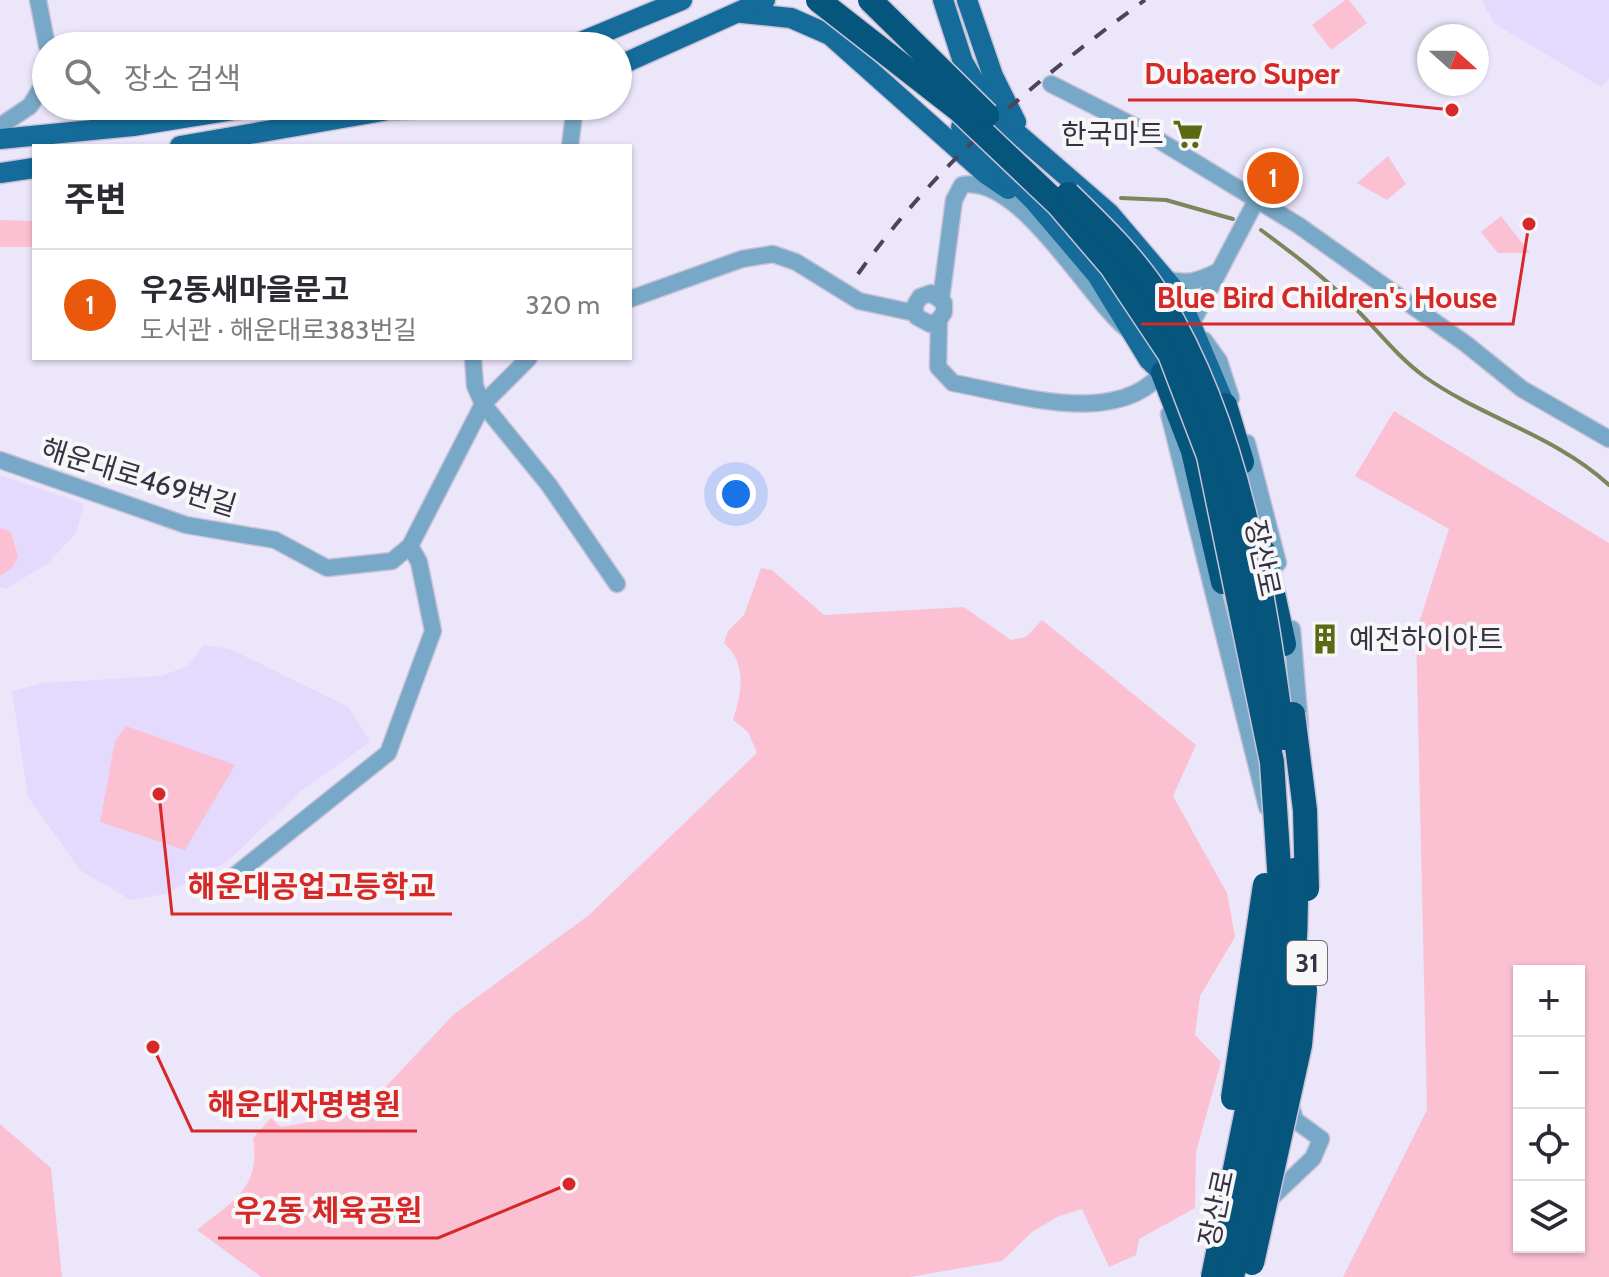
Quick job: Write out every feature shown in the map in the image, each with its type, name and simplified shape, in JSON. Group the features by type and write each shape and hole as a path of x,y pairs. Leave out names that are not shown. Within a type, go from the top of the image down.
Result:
{"highway":[{"name":"장산로","path":"818,0 959,110 1058,204 1112,267 1170,354 1209,456 1272,762 1280,883 1265,1022 1213,1277"},
{"path":"846,0 937,66"},
{"path":"871,0 937,66"},
{"name":"장산로","path":"937,66 1111,236 1159,297 1204,380 1244,523 1275,683 1291,800 1296,899 1294,962 1283,1032 1232,1277"},
{"path":"1163,373 1193,451 1240,653 1261,761 1268,838 1264,897 1239,1069 1199,1277"},
{"name":"31","path":"1225,405 1255,511 1284,644 1305,810 1309,946 1300,1045 1249,1277"}],"main road":[{"path":"604,32 680,0"},
{"path":"632,60 765,0"},
{"path":"871,0 899,73 936,128"},
{"path":"887,0 912,59 934,95 1097,275 1135,336 1163,373"},
{"name":"31","path":"943,0 963,62 983,96 1005,123 1109,213 1178,294 1225,405"},
{"path":"967,0 999,89 1011,115 1034,148"},
{"path":"742,13 791,18 830,35 1058,232"},
{"path":"0,139 171,120"},
{"path":"192,144 331,120"},
{"path":"0,173 32,168"}],"street":[{"path":"38,0 44,32"},
{"path":"1051,84 1142,130 1257,199 1345,256 1522,389 1609,439"},
{"path":"0,126 32,103"},
{"path":"121,120 133,126"},
{"path":"570,144 573,120"},
{"path":"1135,336 1111,317 1085,278 1020,209 970,183 962,185 954,200 941,299 944,312 939,320 938,367 953,383 1084,405 1126,397 1147,388 1163,373 1257,199"},
{"path":"632,298 742,259 773,254 796,262 859,301 887,306 917,305 931,293 941,299"},
{"path":"1165,279 1183,284 1199,281 1219,271"},
{"path":"917,305 925,323 939,320"},
{"path":"1191,322 1219,361 1256,469 1295,644 1301,743 1295,830 1303,943 1284,1081 1295,1120 1321,1139 1313,1158 1271,1198 1242,1277"},
{"path":"473,360 475,386 483,404 549,485 617,584"},
{"path":"214,892 388,753 433,631 419,562 410,546 483,404 527,360"},
{"path":"1163,373 1167,407 1274,832 1266,943 1229,1165 1205,1277"},
{"name":"해운대로469번길","path":"0,460 186,525 275,540 327,568 392,561 410,546"},
{"path":"1274,832 1295,830"}],"shaded area":[{"path":"1349,0 1367,23 1331,50 1312,25"},
{"path":"1481,0 1609,0 1609,79 1601,87 1495,24"},
{"path":"1388,156 1406,184 1387,200 1357,183"},
{"path":"1501,216 1530,253 1498,253 1481,232"},
{"path":"0,220 32,221 32,247 0,247"},
{"path":"1394,411 1609,543 1609,1277 1343,1277 1427,1110 1416,632 1449,529 1355,476"},
{"path":"0,475 84,504 76,533 47,564 6,589 0,587"},
{"path":"0,528 11,532 18,557 12,568 0,576"},
{"path":"761,568 772,570 824,615 964,607 1011,640 1026,637 1042,620 1196,745 1173,796 1227,893 1235,937 1200,996 1195,1035 1221,1062 1196,1152 1195,1208 1139,1239 1136,1255 1109,1267 1082,1209 1057,1217 1032,1232 1002,1261 910,1277 261,1277 197,1230 232,1202 248,1182 253,1170 253,1138 271,1118 281,1127 361,1113 454,1014 589,915 757,753 748,732 733,720 739,700 739,669 724,643 728,631 744,615"},
{"path":"204,645 230,649 349,707 370,742 301,791 227,862 165,894 131,900 80,870 28,797 12,691 43,683 161,676 188,666"},
{"path":"126,726 235,765 185,850 100,822 115,741"},
{"path":"0,1124 51,1168 62,1277 0,1277"}],"waterway":[{"path":"1121,198 1166,200 1233,219"},
{"path":"1261,230 1329,284 1425,377 1566,453 1609,485"}],"railway":[{"path":"858,274 921,195 990,125 1064,62 1145,0"}],"place":[{"name":"Dubaero Super","path":"1452,110"},
{"name":"한국마트","path":"1188,134"},
{"name":"우2동새마을문고","path":"1273,178"},
{"name":"Blue Bird Children's House","path":"1529,224"},
{"name":"예전하이아트","path":"1325,639"},
{"name":"해운대공업고등학교","path":"159,794"},
{"name":"해운대자명병원","path":"153,1047"},
{"name":"우2동 체육공원","path":"569,1184"}]}
